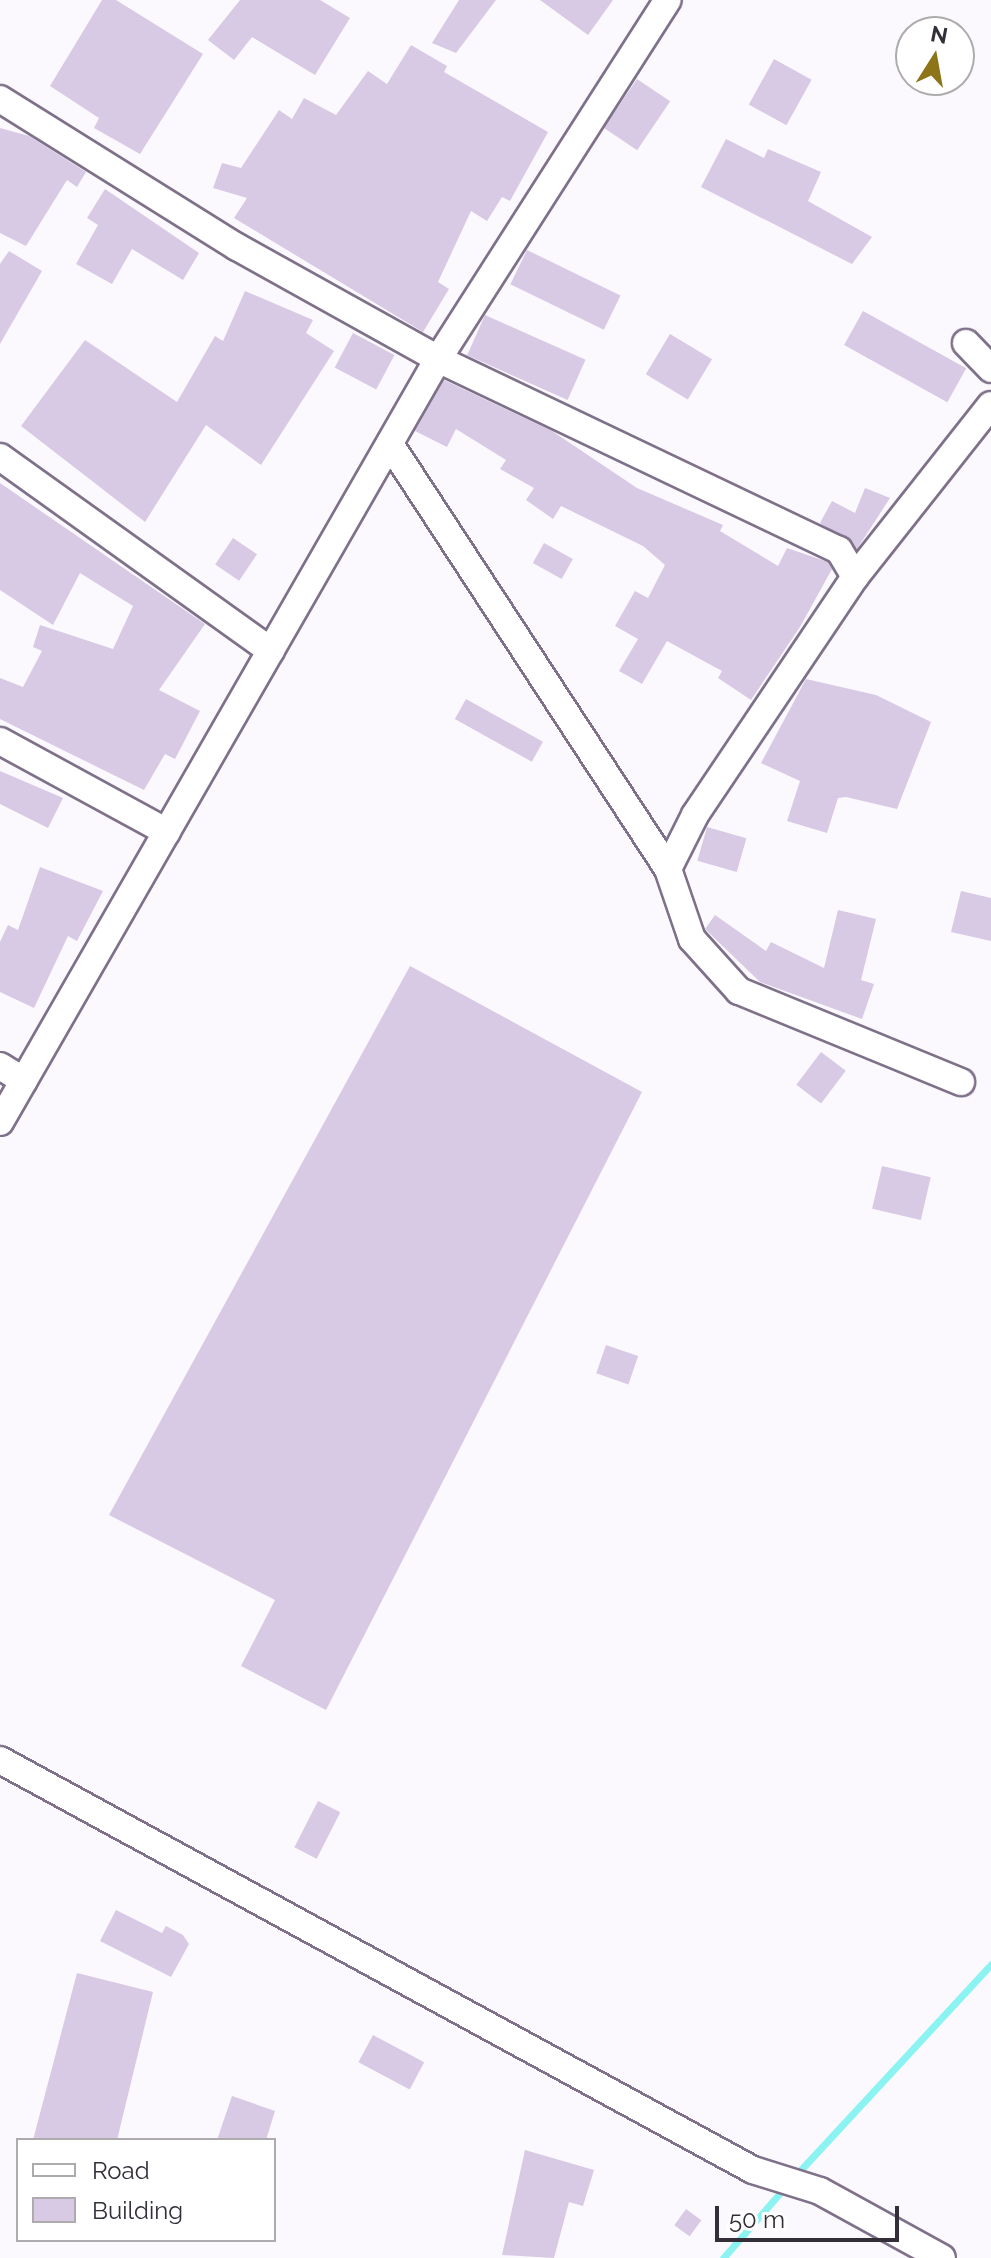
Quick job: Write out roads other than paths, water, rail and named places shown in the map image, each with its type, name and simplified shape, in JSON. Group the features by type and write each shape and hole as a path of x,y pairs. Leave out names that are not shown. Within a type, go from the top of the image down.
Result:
{"street":[{"path":"0,1122 438,359 668,0"},
{"path":"0,99 237,247 438,359 839,550 855,577"},
{"path":"966,343 991,369"},
{"path":"668,869 695,815 855,577 991,405"},
{"path":"390,444 668,869 692,939 739,991 961,1082"},
{"path":"0,457 271,651"},
{"path":"0,741 167,832"},
{"path":"0,1066 24,1081"},
{"path":"0,1760 753,2170 820,2191 942,2258"}],"waterway":[{"path":"795,2176 991,1964"},
{"path":"723,2258 787,2185"}]}
